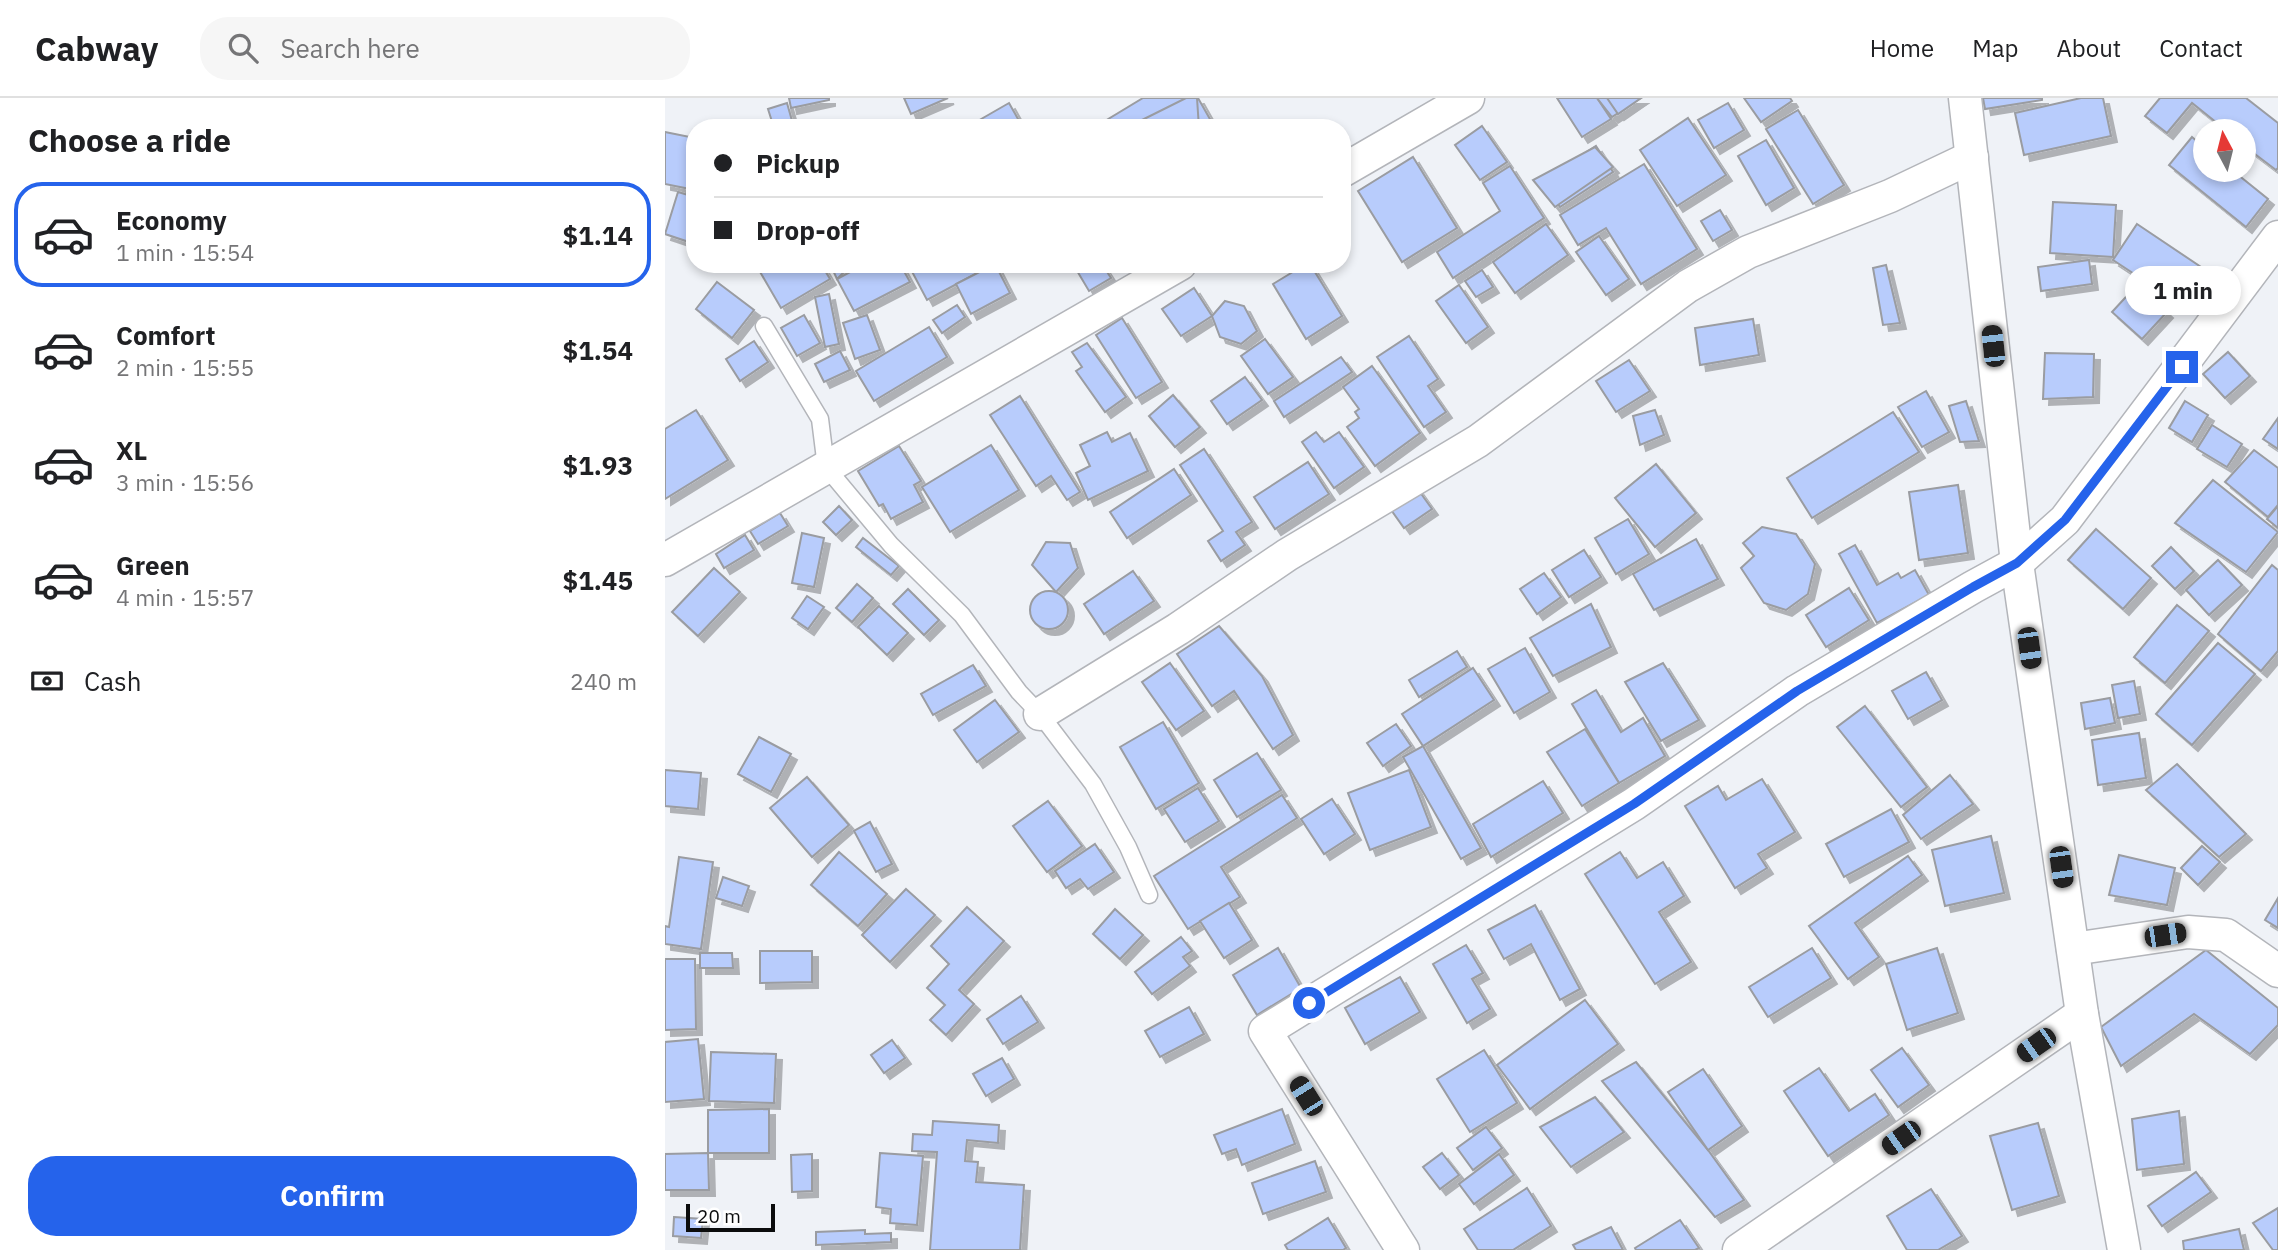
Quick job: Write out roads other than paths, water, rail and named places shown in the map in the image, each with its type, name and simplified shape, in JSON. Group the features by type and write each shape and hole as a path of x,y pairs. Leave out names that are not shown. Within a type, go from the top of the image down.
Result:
{"street":[{"path":"1351,166 1468,98"},
{"path":"1965,98 2017,563 2082,1014 2124,1250"},
{"path":"1040,714 1178,629 1287,555 1478,441 1688,286 1748,251 1890,196 1972,157"},
{"path":"1403,1250 1265,1031 1634,804 1797,691 2017,563 2065,520 2278,237"},
{"path":"665,560 1164,273"},
{"path":"2073,949 2188,932 2225,935 2278,971"},
{"path":"1739,1250 2082,1014"}],"lane":[{"path":"764,326 820,419 826,467 891,545 962,615 1019,692 1040,714 1093,784 1128,847 1149,895"}]}
